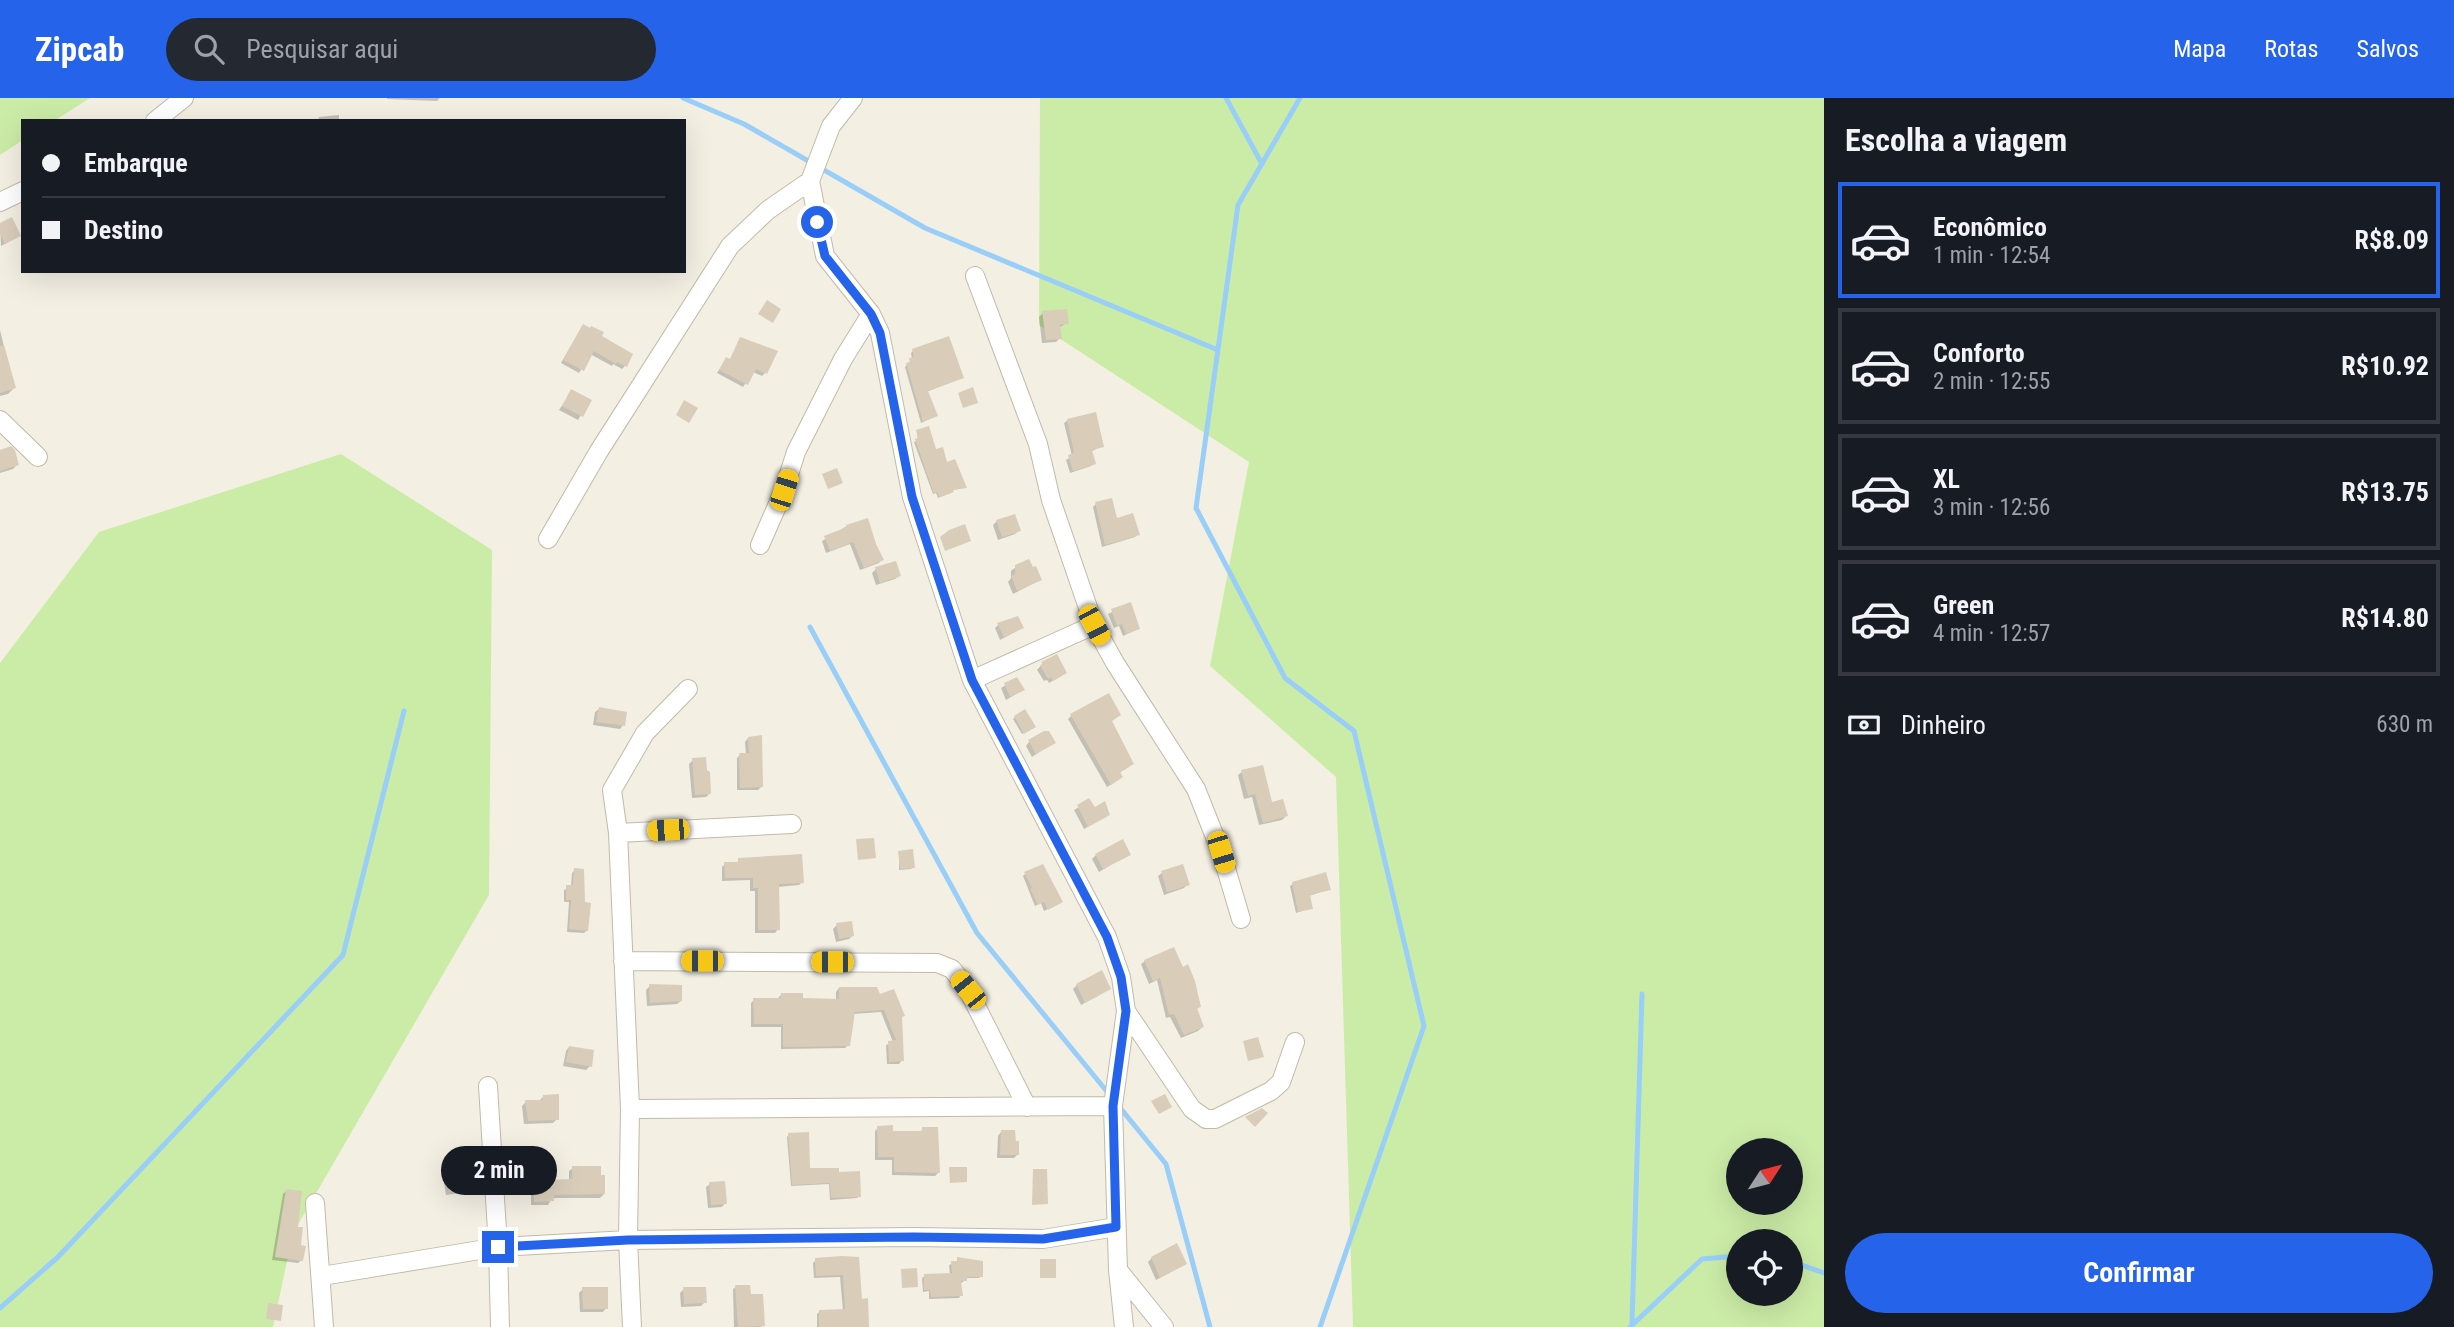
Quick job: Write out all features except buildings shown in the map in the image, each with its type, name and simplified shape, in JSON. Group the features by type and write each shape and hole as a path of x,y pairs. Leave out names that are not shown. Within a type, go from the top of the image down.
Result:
{"street":[{"path":"158,119 184,98"},
{"path":"853,98 831,126 810,181 825,256 871,314 880,333 912,497 972,680 1107,937 1121,977 1126,1011 1113,1106 1118,1270 1124,1327"},
{"path":"548,539 599,451 730,246 768,210 810,181"},
{"path":"0,202 21,192"},
{"path":"975,276 1038,444 1051,500 1094,625 1195,789 1221,852 1241,919"},
{"path":"760,545 784,490 796,452 843,359 871,314"},
{"path":"0,420 38,457"},
{"path":"972,680 1094,625"},
{"path":"632,1327 628,1240 630,1108 618,833 612,790 645,733 688,689"},
{"path":"618,833 792,824"},
{"path":"623,961 937,963 951,969 968,990 1027,1107"},
{"path":"1126,1011 1192,1109 1206,1119 1215,1119 1281,1082 1296,1042"},
{"path":"488,1086 500,1327"},
{"path":"630,1108 1113,1106"},
{"path":"315,1203 324,1327"},
{"path":"322,1276 498,1247 628,1240 913,1237 1043,1239 1116,1227"},
{"path":"1118,1270 1164,1327"}],"green space":[{"path":"0,98 90,98 57,119 21,119 21,141 0,155"},
{"path":"1040,98 1824,98 1824,1327 1353,1327 1336,777 1210,666 1249,462 1039,325"},
{"path":"341,454 492,550 489,895 293,1233 273,1327 0,1327 0,663 99,532"}],"waterway":[{"path":"683,98 744,124 925,228 1218,350"},
{"path":"1226,98 1262,164"},
{"path":"1300,98 1238,205 1196,508 1285,678 1354,731 1424,1026 1320,1327"},
{"path":"810,627 977,933 1109,1094"},
{"path":"0,1308 58,1257 343,955 404,711"},
{"path":"1632,1323 1642,994"},
{"path":"1117,1104 1166,1164 1210,1327"},
{"path":"1630,1327 1702,1259 1726,1257"},
{"path":"1803,1266 1824,1273"}],"route":[{"path":"498,1247 628,1240 913,1237 1043,1239 1116,1227 1113,1106 1126,1011 1121,977 1107,937 972,680 912,497 880,333 871,314 825,256 817,222"}]}
